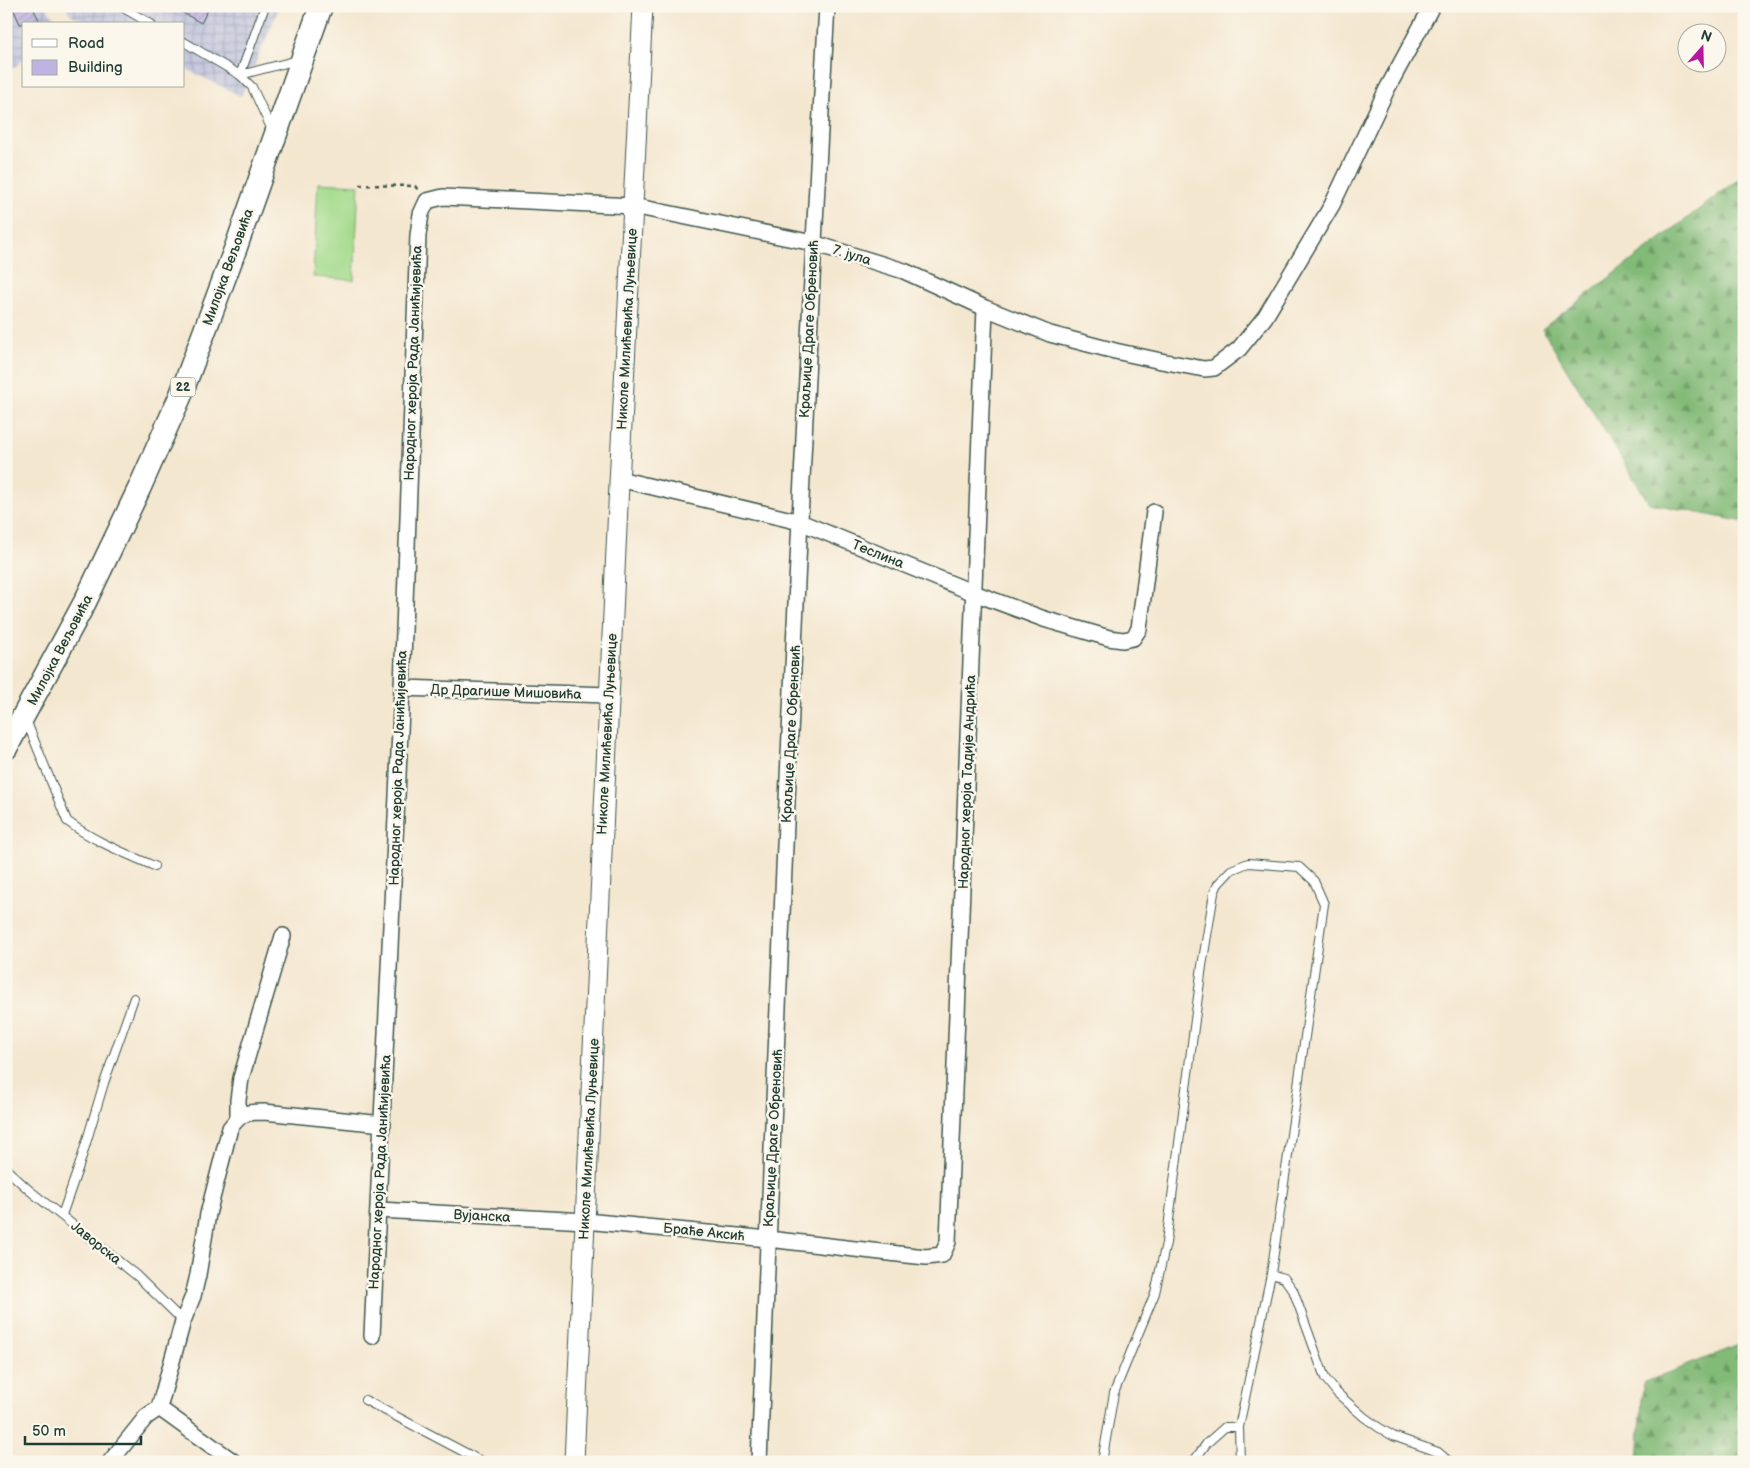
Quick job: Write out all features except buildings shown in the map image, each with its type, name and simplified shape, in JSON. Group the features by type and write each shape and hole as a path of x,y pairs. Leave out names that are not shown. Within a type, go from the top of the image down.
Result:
{"main road":[{"name":"Милојка Вељовића","path":"8,740 25,716 97,577 180,397 276,136 321,6"}],"street":[{"name":"Николе Милићевића Луњевице","path":"574,1462 619,478 643,6"},
{"name":"Краљице Драге Обреновић","path":"759,1462 813,243 827,6"},
{"name":"7. јула","path":"427,201 443,197 633,206 813,243 904,271 1050,334 1115,351 1204,369 1214,368 1239,349 1265,317 1332,205 1387,89 1432,6"},
{"name":"Народног хероја Рада Јанићијевића","path":"372,1336 402,688 418,235 421,214 427,201"},
{"name":"Народног хероја Тадије Андрића","path":"942,1256 948,1242 986,308"},
{"name":"Теслина","path":"619,478 800,522 974,593 1044,619 1109,638 1123,640 1133,638 1139,629 1154,512"},
{"name":"Др Драгише Мишовића","path":"402,688 609,695"},
{"path":"238,1117 241,1078 283,936"},
{"path":"110,1462 146,1416 159,1408 183,1321 197,1282 208,1214 230,1128 238,1117 250,1112 264,1112 383,1124"},
{"name":"Вујанска","path":"378,1210 586,1221"},
{"name":"Браће Аксић","path":"586,1221 926,1257 942,1256"},
{"path":"159,1408 234,1462"}],"lane":[{"path":"120,6 148,22"},
{"path":"240,75 265,6"},
{"path":"185,43 240,75 258,97 266,120 276,136"},
{"path":"240,75 302,59"},
{"path":"25,716 67,821 92,837 154,866"},
{"path":"1102,1462 1114,1393 1147,1315 1161,1270 1202,966 1214,892 1218,884 1231,870 1248,863 1257,863 1299,867 1314,882 1324,904 1272,1274 1239,1427 1240,1462"},
{"path":"62,1215 104,1083 134,998"},
{"name":"Јаворска","path":"6,1169 29,1190 137,1276 183,1321"},
{"path":"1272,1274 1284,1278 1293,1290 1325,1378 1337,1393 1364,1417 1392,1436 1438,1452 1450,1462"},
{"path":"365,1400 479,1461"},
{"path":"1193,1462 1207,1442 1225,1427 1239,1427"}],"path":[{"path":"359,185 416,186 427,201"}],"shaded area":[{"path":"6,6 46,6 57,22 22,22 22,61 6,74"},
{"path":"65,6 280,6 241,96 185,68 185,22 87,22 70,14"}],"green space":[{"path":"1744,175 1744,522 1649,503 1542,329"},
{"path":"318,183 359,185 354,280 313,277"},
{"path":"1744,1343 1744,1462 1638,1462 1643,1383"}]}
